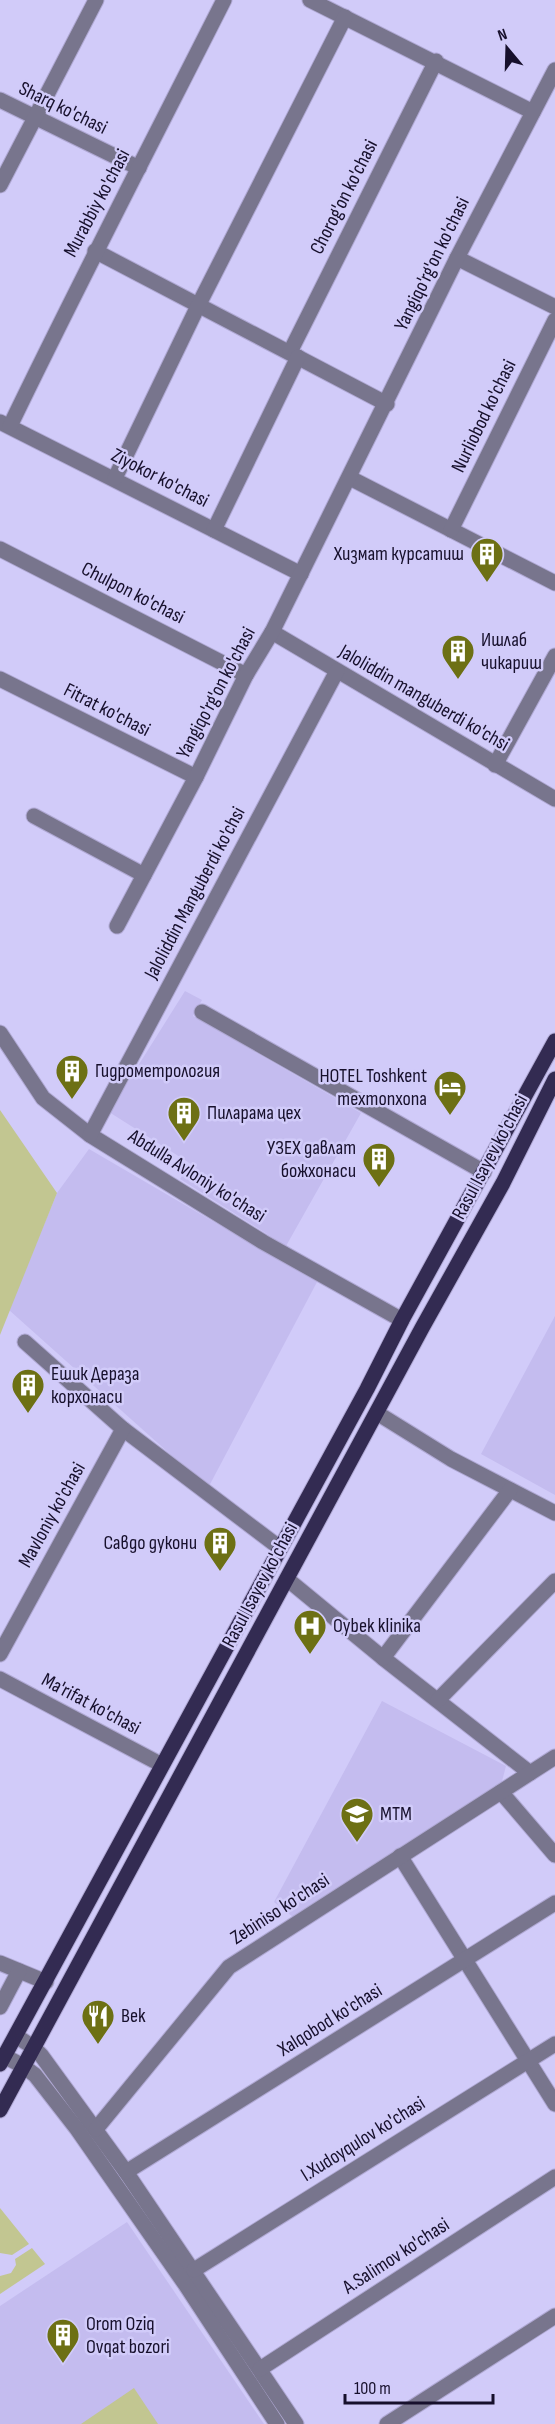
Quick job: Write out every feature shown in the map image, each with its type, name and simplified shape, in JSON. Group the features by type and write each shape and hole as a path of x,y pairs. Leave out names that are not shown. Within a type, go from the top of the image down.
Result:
{"main road":[{"name":"Rasul Isayev ko'chasi","path":"2,2060 555,1041"},
{"name":"Rasul Isayev ko'chasi","path":"0,2110 502,1183 550,1100 555,1079"},
{"path":"484,1172 502,1183"}],"street":[{"path":"0,185 96,0"},
{"name":"Murabbiy ko'chasi","path":"5,424 140,168 224,0"},
{"path":"310,0 436,61 533,112"},
{"path":"115,478 198,306 345,17"},
{"name":"Chorog'on ko'chasi","path":"214,530 294,354 436,61"},
{"name":"Yangiqo'rg'on ko'chasi","path":"117,926 196,777 246,675 272,632 387,405 457,258 555,70"},
{"name":"Sharq ko'chasi","path":"0,100 140,168"},
{"path":"95,251 387,405"},
{"path":"457,258 555,307"},
{"name":"Nurliobod ko'chasi","path":"451,530 555,320"},
{"name":"Ziyokor ko'chasi","path":"5,424 301,574"},
{"path":"350,478 554,579"},
{"name":"Chulpon ko'chasi","path":"0,549 246,675"},
{"name":"Jaloliddin manguberdi ko'chsi","path":"272,632 555,799"},
{"path":"495,765 555,656"},
{"name":"Jaloliddin Manguberdi ko'chsi","path":"90,1135 337,671"},
{"name":"Fitrat ko'chasi","path":"0,679 196,777"},
{"path":"33,816 144,875"},
{"path":"202,1012 484,1172"},
{"name":"Abdulla Avloniy ko'chasi","path":"0,1033 43,1098 90,1135 263,1242 402,1320"},
{"path":"25,1342 123,1429 280,1548"},
{"path":"377,1413 451,1459 555,1514"},
{"name":"Mavloniy ko'chasi","path":"0,1654 123,1429"},
{"path":"383,1658 510,1490"},
{"path":"287,1579 383,1658 530,1773"},
{"path":"438,1700 555,1581"},
{"name":"Ma'rifat ko'chasi","path":"0,1679 162,1765"},
{"name":"Zebiniso ko'chasi","path":"93,2134 229,1967 555,1757"},
{"path":"501,1792 555,1855"},
{"path":"400,1856 555,2104"},
{"name":"Xalqobod ko'chasi","path":"126,2172 555,1903"},
{"path":"0,1963 46,1982"},
{"path":"0,2007 19,1971"},
{"path":"16,2036 33,2047 49,2065 185,2284 277,2424"},
{"name":"I.Xudoyqulov ko'chasi","path":"194,2270 555,2044"},
{"path":"2,2060 23,2066 35,2075 93,2134 126,2172 296,2424"},
{"name":"A.Salimov ko'chasi","path":"260,2369 555,2177"},
{"path":"387,2424 555,2316"}],"shaded area":[{"path":"185,991 202,1000 193,1016 361,1113 286,1246 180,1179 191,1164 109,1112"},
{"path":"89,1149 317,1282 208,1488 9,1310 57,1193"},
{"path":"555,1316 555,1495 481,1454"},
{"name":"MTM","path":"382,1701 506,1766 501,1785 293,1917 274,1902"},
{"path":"127,2222 264,2424 0,2424 0,2306"}],"green space":[{"path":"0,1110 57,1193 0,1335"},
{"path":"0,2208 29,2244 12,2255 0,2253"},
{"path":"32,2248 45,2264 0,2294 0,2276 11,2273 16,2265 15,2259"},
{"path":"134,2388 158,2424 81,2424"}],"place":[{"name":"Хизмат курсатиш","path":"487,583"},
{"name":"Ишлаб чикариш","path":"458,680"},
{"name":"Гидрометрология","path":"72,1100"},
{"name":"HOTEL Toshkent mexmonxona","path":"450,1116"},
{"name":"Пиларама цех","path":"184,1142"},
{"name":"УЗЕХ давлат божхонаси","path":"379,1188"},
{"name":"Ешик Дераза корхонаси","path":"28,1414"},
{"name":"Савдо дукони","path":"220,1572"},
{"name":"Oybek klinika","path":"310,1655"},
{"name":"MTM","path":"357,1843"},
{"name":"Bek","path":"98,2045"},
{"name":"Orom Oziq Ovqat bozori","path":"63,2364"}]}
